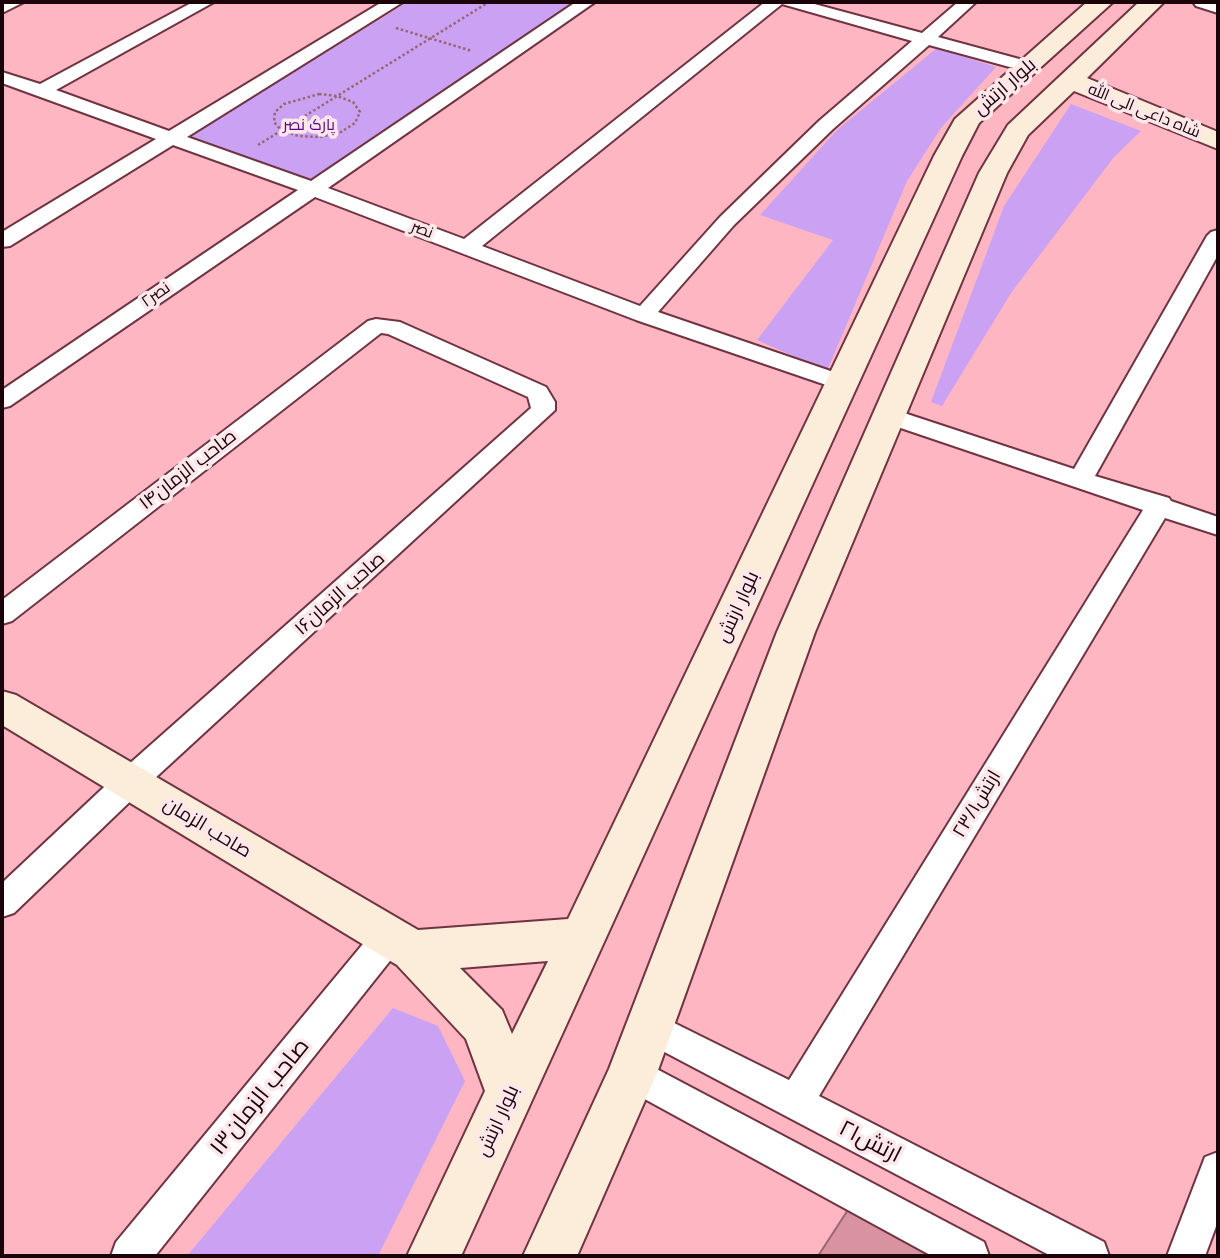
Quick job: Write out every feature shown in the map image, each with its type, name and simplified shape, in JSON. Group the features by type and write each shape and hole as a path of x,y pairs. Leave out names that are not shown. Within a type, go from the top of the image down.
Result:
{"main road":[{"name":"بلوار ارتش","path":"434,1256 948,156 968,119 1101,2"},
{"name":"بلوار ارتش","path":"550,1256 632,1073 796,632 993,173 1017,131 1152,2"},
{"name":"شاه داعی الی الله","path":"1070,80 1218,141"},
{"name":"صاحب الزمان","path":"2,706 401,944 485,1026 511,1093"},
{"path":"401,944 584,938"}],"street":[{"path":"2,8 15,2"},
{"path":"41,91 205,2"},
{"path":"2,242 394,2"},
{"name":"نصر۲","path":"2,401 310,188 587,2"},
{"path":"467,247 775,2"},
{"path":"789,2 1028,67"},
{"path":"645,315 727,221 794,156 968,2"},
{"path":"1202,2 1218,8"},
{"name":"نصر","path":"2,77 310,188 645,315 843,383"},
{"path":"1081,479 1218,236"},
{"name":"صاحب الزمان۱۶","path":"2,903 130,782 543,411 543,402 538,392 392,327 376,326"},
{"name":"صاحب الزمان۱۴","path":"2,614 376,326"},
{"path":"888,416 1160,504 1218,526"},
{"name":"۲۳/۱ارتش","path":"795,1103 1160,504"},
{"name":"صاحب الزمان۱۳","path":"130,1256 401,944"},
{"name":"ارتش۲۱","path":"650,1027 1090,1256"},
{"path":"632,1073 970,1256"},
{"path":"1186,1256 1218,1170"}],"path":[{"path":"233,160 489,2"},
{"path":"365,19 500,61"},
{"path":"337,96 353,102 360,112 355,122 341,132 309,137 281,130 274,122 275,112 284,104 300,97 337,96"}],"green space":[{"name":"پارک نصر","path":"408,2 573,2 311,188 183,140"},
{"path":"937,48 996,67 941,128 907,181 827,371 757,340 833,240 760,215 837,130"},
{"path":"1071,104 1141,131 1114,157 1011,293 942,406 931,402 1004,206"},
{"path":"393,1008 438,1026 465,1081 378,1256 187,1256"}],"building":[{"path":"855,1199 939,1256 818,1256"},
{"path":"951,1248 964,1256 946,1256"}]}
